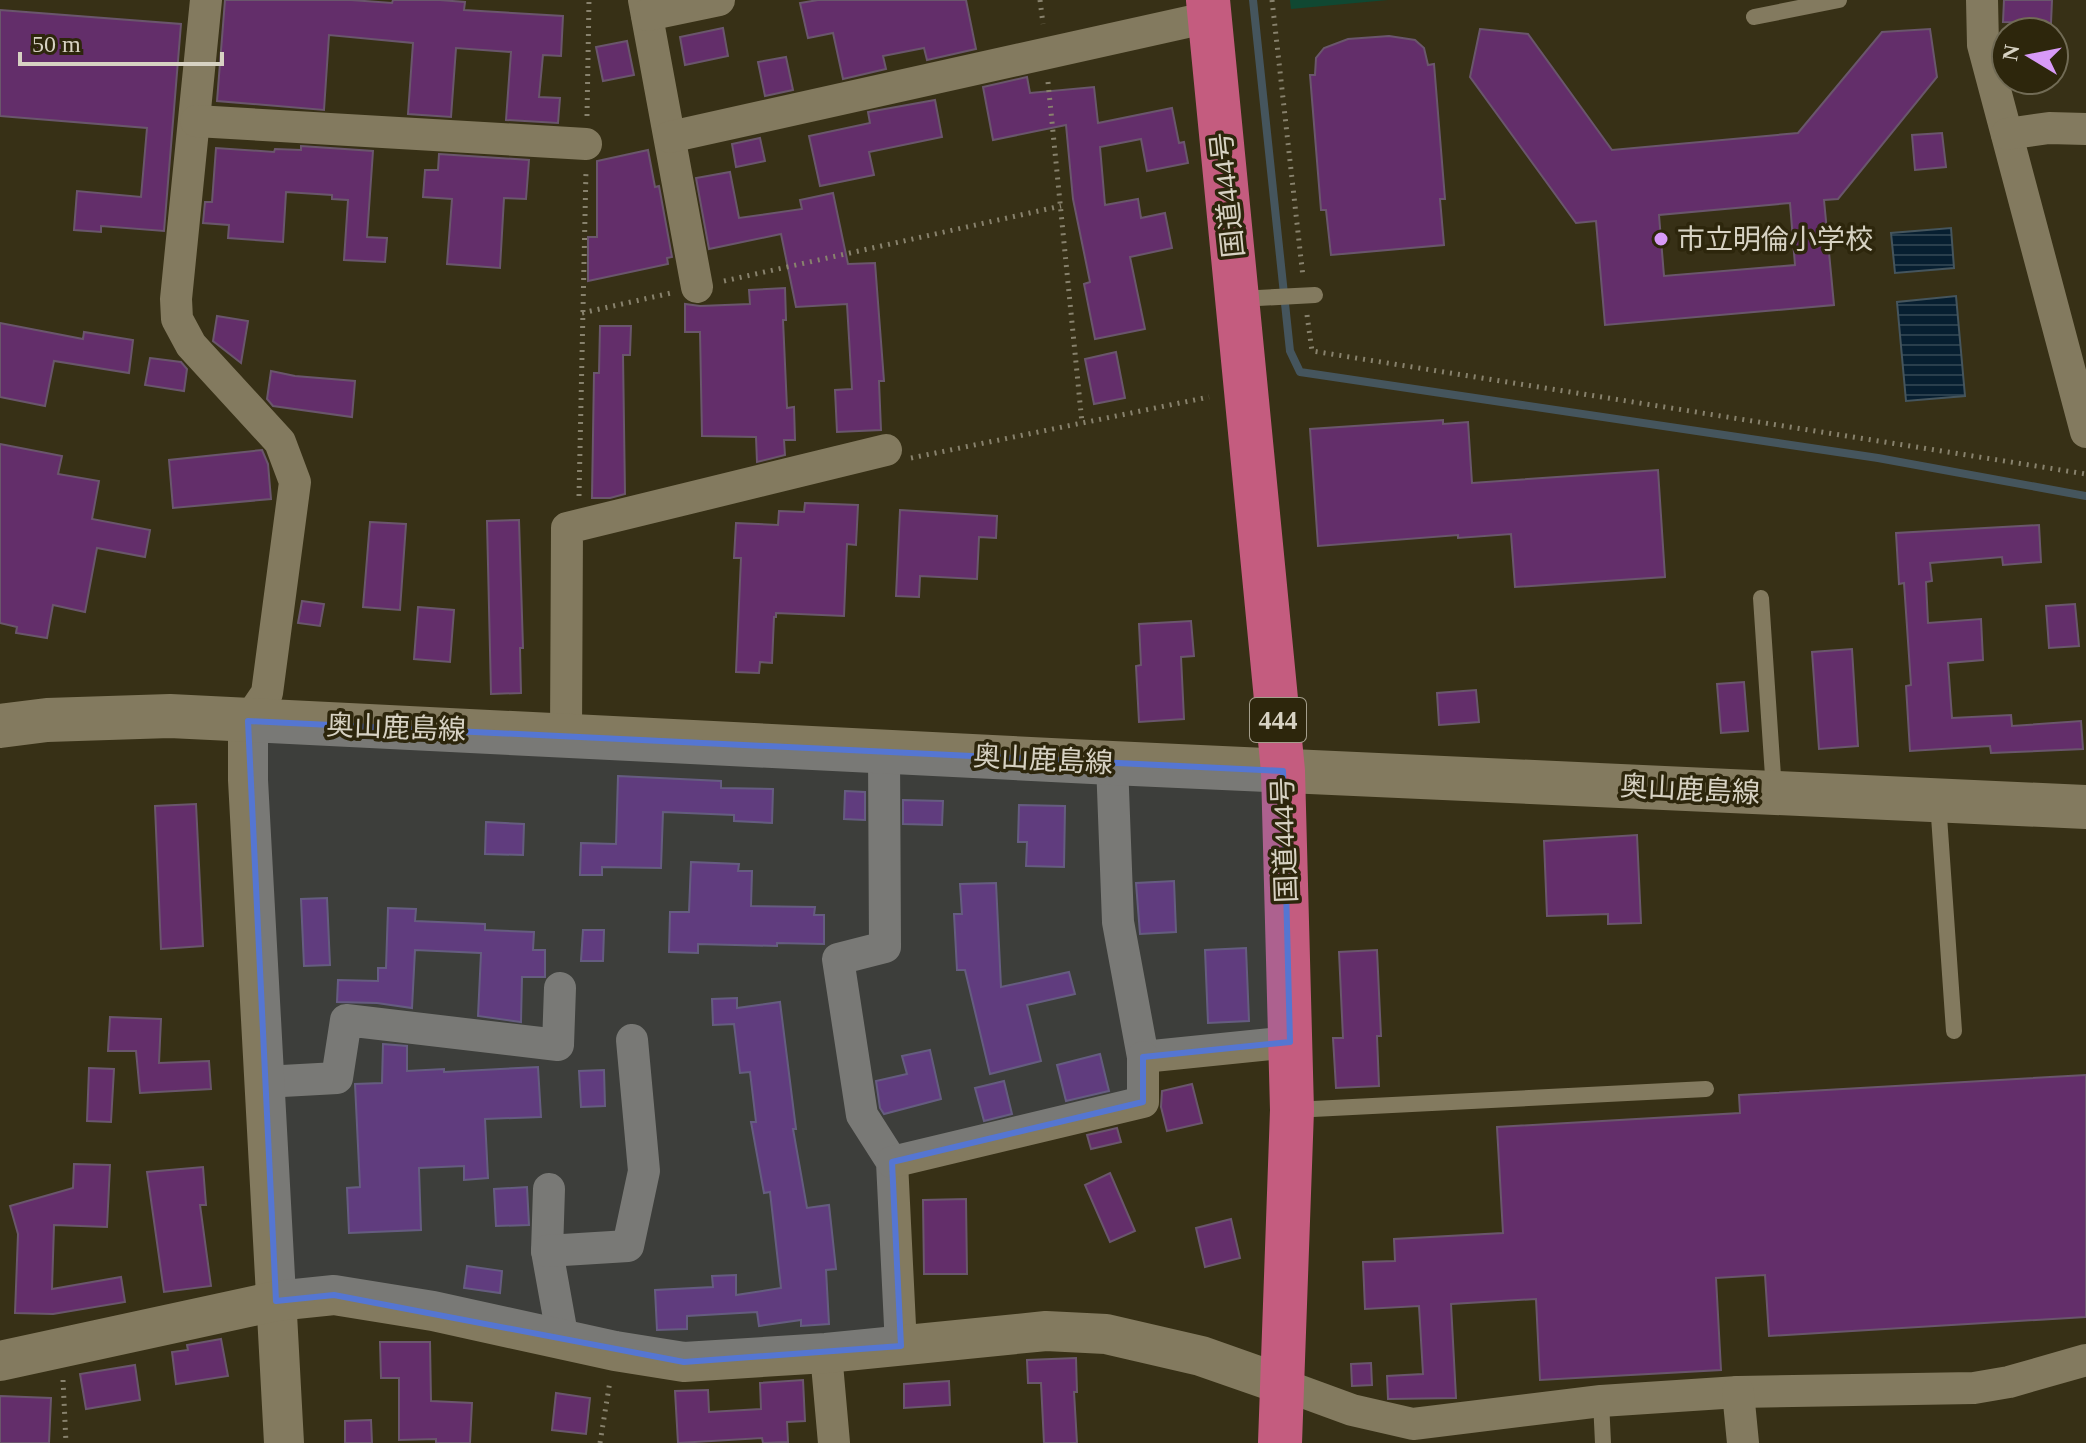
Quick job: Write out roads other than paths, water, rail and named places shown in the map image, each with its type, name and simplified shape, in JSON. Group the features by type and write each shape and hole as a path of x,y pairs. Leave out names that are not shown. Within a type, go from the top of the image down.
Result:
{"highway":[{"name":"国道444号","path":"1209,8 1253,298 1283,771 1292,1110 1280,1443"}],"main road":[{"name":"奥山鹿島線","path":"0,726 47,720 170,716 2086,807"}],"street":[{"path":"206,0 176,299 177,319 191,345 280,442 295,482 267,693 248,721 248,780 284,1443"},
{"path":"697,287 646,7 719,0"},
{"path":"1982,0 1983,45 2086,432"},
{"path":"670,137 1046,54 1209,8"},
{"path":"196,121 586,144"},
{"path":"2007,134 2049,128 2086,129"},
{"path":"566,734 567,528 886,450"},
{"path":"884,752 885,947 838,959 862,1115 892,1162 901,1346"},
{"path":"892,1162 1143,1102 1143,1057 1118,922 1112,763"},
{"path":"264,1082 337,1078 346,1020 558,1045 560,988"},
{"path":"547,1251 628,1246 644,1171 632,1040"},
{"path":"1143,1057 1290,1042"},
{"path":"549,1189 547,1251 563,1340"},
{"path":"0,1361 276,1301 334,1295 433,1311 615,1351 684,1362 826,1353 1046,1331 1106,1334 1201,1356 1352,1410 1413,1424 1601,1401 1738,1392 1974,1388 2009,1382 2086,1360"},
{"path":"826,1353 834,1443"},
{"path":"1738,1392 1743,1443"}],"lane":[{"path":"1754,17 1839,0"},
{"path":"1253,298 1305,295"},
{"path":"1761,598 1774,793"},
{"path":"1938,800 1954,1031"},
{"path":"1292,1110 1706,1089"},
{"path":"1601,1401 1603,1443"}],"water":[{"path":"1951,228 1954,268 1895,273 1891,233"},
{"path":"1956,296 1965,396 1906,401 1897,302"}],"waterway":[{"path":"1253,0 1290,351 1300,372 1878,458 2086,496"}],"place":[{"name":"市立明倫小学校","path":"1661,239"}]}
